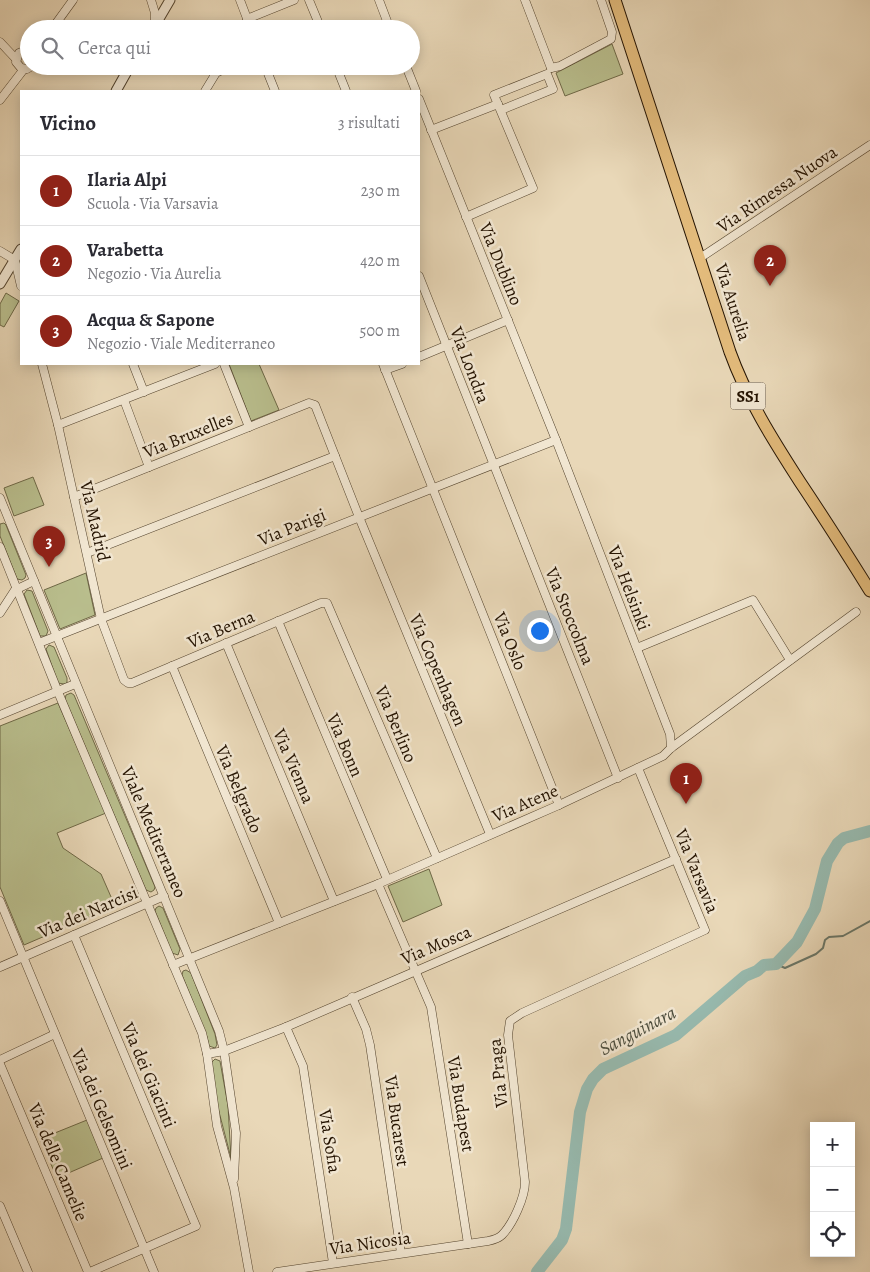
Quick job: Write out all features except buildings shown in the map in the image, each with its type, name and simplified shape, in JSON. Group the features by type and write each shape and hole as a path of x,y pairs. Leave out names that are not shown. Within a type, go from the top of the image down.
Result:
{"main road":[{"name":"Via Aurelia","path":"615,0 730,352 747,394 774,442 870,591"}],"street":[{"path":"58,20 72,0"},
{"path":"152,0 154,20"},
{"path":"158,20 170,0"},
{"path":"240,0 247,19 294,0"},
{"path":"309,0 317,20"},
{"path":"379,0 387,20"},
{"path":"431,130 553,89 549,71 525,0"},
{"path":"466,217 533,188 494,95 560,66 611,39 612,32 601,0"},
{"path":"2,44 20,50"},
{"path":"2,44 16,59 20,67"},
{"path":"16,59 20,56"},
{"path":"0,100 22,75"},
{"path":"117,90 125,75"},
{"path":"205,90 215,75"},
{"path":"269,75 275,90"},
{"path":"340,75 346,90"},
{"path":"410,75 416,90"},
{"name":"Via Dublino","path":"420,102 556,440"},
{"name":"Via Rimessa Nuova","path":"700,258 870,145"},
{"path":"0,251 15,260 20,282"},
{"path":"0,284 20,251"},
{"name":"Via Londra","path":"420,279 493,464"},
{"path":"420,357 508,320"},
{"name":"Via Madrid","path":"42,365 58,425 101,619 123,678 127,682"},
{"path":"133,365 144,392"},
{"path":"58,425 212,365"},
{"path":"224,365 249,427"},
{"name":"Via Oslo","path":"384,367 559,804"},
{"path":"124,400 149,467"},
{"name":"Via Bruxelles","path":"74,497 309,403 314,404"},
{"name":"Via Copenhagen","path":"314,404 317,407 359,517 490,834"},
{"name":"Via Parigi","path":"39,643 556,440"},
{"name":"Via Helsinki","path":"556,440 670,734 671,748"},
{"path":"86,553 335,456"},
{"name":"Via Stoccolma","path":"493,464 618,778"},
{"name":"Viale Mediterraneo","path":"0,498 3,516 34,581 218,1028 224,1052 236,1133 234,1188"},
{"name":"Viale Mediterraneo","path":"0,547 58,692 202,1033 207,1054 217,1126 234,1188 249,1272"},
{"path":"0,613 17,588 34,581"},
{"path":"636,648 753,600 790,660"},
{"name":"Via Berna","path":"127,682 132,683 321,603 326,603"},
{"name":"Via Berlino","path":"326,603 330,606 437,858"},
{"name":"Via Atene","path":"173,966 378,884 618,778 665,755 671,748 856,612"},
{"name":"Via Bonn","path":"278,621 386,879"},
{"name":"Via Vienna","path":"226,643 334,901"},
{"name":"Via Belgrado","path":"172,666 279,923"},
{"path":"0,715 75,684"},
{"name":"Via Varsavia","path":"638,768 705,930"},
{"name":"Via Mosca","path":"207,1054 224,1052 286,1027 676,859"},
{"name":"Via Budapest","path":"378,884 416,970 432,1013 468,1244"},
{"name":"Via dei Narcisi","path":"0,967 164,896"},
{"name":"Via dei Gelsomini","path":"0,901 154,1272"},
{"name":"Via Praga","path":"468,1244 488,1241 501,1236 510,1225 525,1189 508,1036 510,1021 522,1013 705,930"},
{"name":"Via dei Giacinti","path":"74,935 196,1226 144,1249"},
{"name":"Via Bucarest","path":"352,998 366,1028 370,1045 401,1253"},
{"name":"Via Sofia","path":"286,1027 303,1068 334,1263"},
{"path":"0,1060 55,1034"},
{"name":"Via delle Camelie","path":"0,1064 89,1272"},
{"path":"0,1206 28,1272"},
{"name":"Via Nicosia","path":"277,1272 468,1244"},
{"path":"89,1272 144,1249"}],"green space":[{"path":"612,44 623,74 565,96 556,73"},
{"path":"6,293 19,301 4,327 0,325 0,304"},
{"path":"229,365 259,365 279,410 251,421"},
{"path":"33,477 44,505 14,516 4,488"},
{"path":"4,523 26,575 22,580 17,579 0,536 0,524"},
{"path":"86,573 95,615 60,629 44,590"},
{"path":"27,590 32,591 48,631 46,636 40,636 24,594"},
{"path":"49,645 54,647 67,678 67,683 58,683 46,649"},
{"path":"71,693 74,695 155,887 151,892 146,890 65,699 66,695"},
{"path":"58,703 106,813 57,833 63,848 101,874 115,906 24,945 0,887 0,726"},
{"path":"429,869 442,905 403,922 388,886"},
{"path":"159,906 163,908 180,949 178,955 172,953 155,911"},
{"path":"186,970 191,973 215,1034 217,1045 215,1048 209,1046 182,975 183,971"},
{"path":"215,1059 220,1061 228,1106 231,1158 218,1108 211,1063"},
{"path":"87,1120 103,1158 57,1178 40,1139"}],"waterway":[{"name":"Sanguinara","path":"537,1272 562,1240 566,1229 580,1112 587,1089 593,1079 603,1069 676,1035 745,976 757,971 764,965 776,964 797,942 815,909 827,861 838,843 844,838 870,831"},
{"path":"776,964 785,968 816,954 823,948 825,940 829,937 843,936 870,921"}],"place":[{"name":"Varabetta","path":"770,286"},
{"name":"Acqua & Sapone","path":"49,567"},
{"name":"Ilaria Alpi","path":"686,804"}]}
